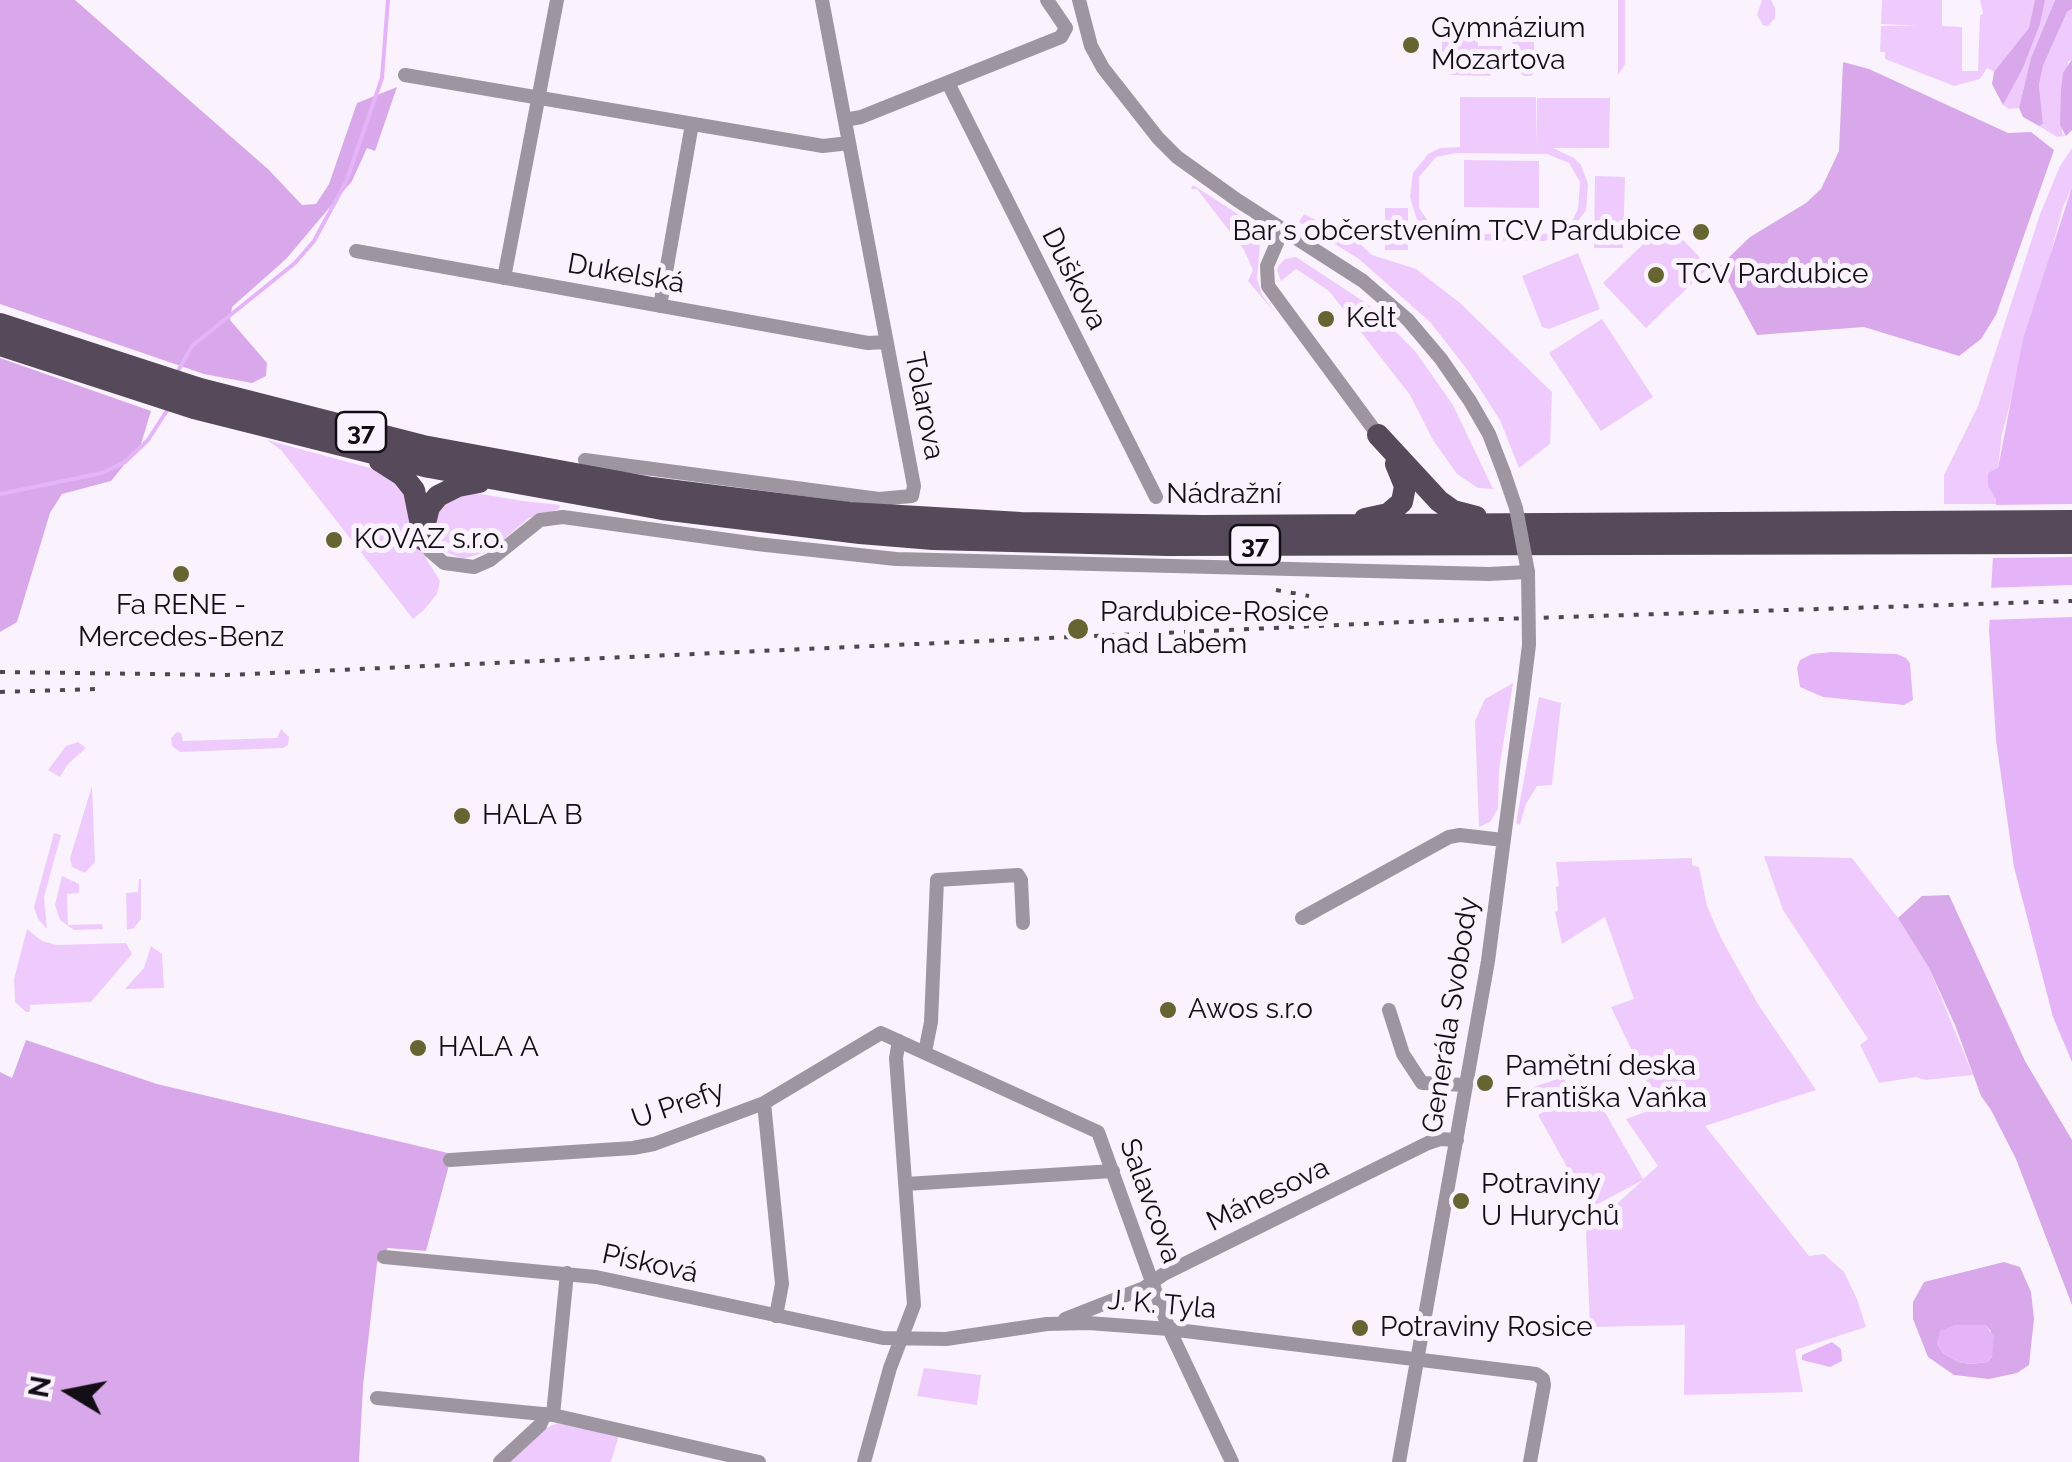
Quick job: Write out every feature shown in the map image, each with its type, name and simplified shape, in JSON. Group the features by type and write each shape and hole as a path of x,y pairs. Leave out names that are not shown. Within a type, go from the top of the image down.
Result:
{"main road":[{"name":"37","path":"0,324 148,385"},
{"name":"37","path":"0,344 197,399 366,453 492,480"},
{"name":"Nádražní","path":"197,399 524,465 740,500 913,518 1075,524 1514,524 1926,532"},
{"path":"1378,435 1446,506 1460,513 1514,524"},
{"path":"1338,525 1388,514 1402,502 1406,490 1402,474 1378,435"},
{"path":"366,453 410,484 417,497 424,540"},
{"path":"424,540 427,514 438,496 458,486 492,480"},
{"name":"Nádražní","path":"492,480 588,498 812,529 932,539 1168,545 1926,532"},
{"name":"37","path":"1926,532 2072,520"},
{"name":"37","path":"1926,532 2072,543"}],"street":[{"path":"504,278 557,0"},
{"name":"Tolarova","path":"585,460 797,490 879,499 909,498 914,486 822,0"},
{"path":"845,120 862,117 1064,35 1065,24 1046,0"},
{"name":"Generála Svobody","path":"1078,0 1086,30 1111,79 1158,138 1189,166 1363,280 1416,330 1470,401 1489,434 1520,525 1528,572 1530,630 1522,701 1490,946 1398,1462"},
{"path":"405,75 824,146 849,143"},
{"name":"Duškova","path":"948,82 1156,497"},
{"path":"660,306 692,124"},
{"path":"1284,229 1267,266 1268,286 1378,435"},
{"name":"Dukelská","path":"356,252 868,343 886,342"},
{"path":"424,540 444,563 474,567 490,560 540,520 563,516 896,559 1528,572"},
{"path":"1302,918 1448,837 1503,840"},
{"path":"925,1052 932,1022 936,880 1018,875 1023,923"},
{"path":"1389,1010 1403,1054 1422,1084 1466,1086"},
{"name":"U Prefy","path":"450,1160 638,1148 764,1103 877,1034 899,1041"},
{"path":"864,1462 914,1298 896,1058 899,1041"},
{"name":"Salavcova","path":"899,1041 1090,1126 1101,1136 1169,1329 1232,1462"},
{"path":"764,1103 782,1284 776,1316"},
{"name":"Mánesova","path":"1047,1324 1153,1282 1428,1144 1440,1139 1457,1140"},
{"path":"906,1184 1113,1171"},
{"name":"Písková","path":"384,1257 567,1273 871,1337 902,1338"},
{"path":"500,1462 549,1415 567,1273"},
{"name":"J. K. Tyla","path":"902,1338 946,1339 1047,1324 1088,1323 1418,1358 1541,1376 1544,1385 1530,1462"},
{"path":"377,1398 549,1415 760,1462"}],"shaded area":[{"path":"0,0 75,0 269,170 302,205 316,204 329,184 357,103 397,87 375,151 367,148 352,181 286,259 232,307 230,320 267,363 266,376 252,383 204,374 0,304"},
{"path":"1618,0 1625,0 1625,64 1618,75"},
{"path":"1762,0 1771,0 1775,8 1775,18 1768,26 1757,15"},
{"path":"1882,0 1942,0 1942,26 1962,27 1962,71 1978,71 1983,14 1980,0 2055,0 2031,59 2019,108 2003,105 2004,97 2023,68 2041,17 2006,78 1987,68 1980,79 1954,86 1885,59 1885,52 1880,52 1881,26 1917,26 1881,24"},
{"path":"2035,0 2045,0 2040,24 2003,105 1992,84 1994,72 2029,28"},
{"path":"2055,0 2072,0 2072,9 2067,12 2043,66 2039,85 2043,124 2039,126 2023,117 2019,108 2031,58"},
{"path":"2072,9 2072,59 2068,62 2062,134 2066,136 2057,137 2039,126 2043,124 2039,85 2043,66 2067,12"},
{"path":"1442,35 1478,35 1478,46 1502,46 1499,69 1489,76 1451,75 1442,62"},
{"path":"1512,35 1534,35 1531,76 1514,69"},
{"path":"2072,59 2072,130 2066,136 2060,125 2061,90 2063,73"},
{"path":"1843,62 1869,69 2008,133 2031,132 2054,150 1996,315 1981,339 1959,356 1864,327 1757,335 1720,266 1750,237 1806,203 1821,189 1839,151"},
{"path":"1460,97 1536,97 1536,148 1537,98 1610,98 1609,148 1553,148 1581,165 1588,184 1586,210 1570,232 1544,241 1450,240 1426,231 1417,220 1410,197 1413,173 1428,154 1440,148 1460,147","holes":["1456,153 1547,154 1569,163 1580,182 1578,209 1571,223 1560,231 1451,234 1430,224 1419,208 1419,177 1436,157"]},
{"path":"2072,148 2072,187 2063,207 2002,434 1998,468 1994,472 1996,504 1944,504 1944,475 1978,406 2040,214"},
{"path":"1464,160 1539,161 1539,208 1464,207"},
{"path":"1595,176 1625,177 1623,248 1594,248"},
{"path":"1193,185 1261,233 1257,278 1262,295 1276,314 1248,281 1253,270 1244,250 1197,189 1191,189"},
{"path":"2072,187 2072,1062 2053,1017 2014,867 1996,740 1989,630 1996,499 1988,486 1988,473 1998,468 2023,339"},
{"path":"1385,208 1408,208 1408,250 1385,250"},
{"path":"1304,214 1359,243 1372,255 1416,269 1460,303 1552,392 1550,444 1519,468 1500,420 1431,323 1359,259 1299,222"},
{"name":"TCV Pardubice","path":"1666,222 1709,267 1646,328 1603,283"},
{"path":"1578,253 1600,309 1549,329 1542,327 1522,276"},
{"path":"1296,257 1369,305 1415,351 1453,405 1493,489 1478,488 1457,474 1433,440 1410,395 1329,291 1296,269 1281,281 1279,265"},
{"path":"1602,319 1653,397 1601,431 1549,353"},
{"path":"0,358 151,411 141,444 111,481 62,494 50,513 17,622 0,632"},
{"path":"267,440 381,471 407,486 418,545 440,581 437,594 424,610 413,619 281,450"},
{"path":"469,492 560,505 559,509 529,518 490,551 463,559 443,551 433,537 439,503"},
{"path":"1831,652 1897,654 1906,658 1910,663 1913,700 1904,705 1823,697 1800,687 1800,660"},
{"path":"1513,683 1499,770 1498,809 1490,822 1479,827 1475,721 1485,699"},
{"path":"1539,697 1561,703 1552,785 1537,786 1520,825 1516,823"},
{"path":"281,729 289,737 283,748 180,752 172,746 171,738 177,732 183,741 277,738"},
{"path":"78,742 86,748 60,777 48,770 66,746"},
{"path":"92,786 95,862 85,873 72,867 70,858"},
{"path":"54,833 61,835 44,897 47,929 34,907"},
{"path":"1764,856 1852,858 1898,918 1929,968 1973,1075 1879,1083 1860,1045 1868,1039 1783,910"},
{"path":"1692,858 1692,865 1699,867 1707,906 1721,938 1758,1004 1816,1090 1705,1126 1809,1256 1824,1254 1844,1272 1866,1327 1795,1350 1803,1392 1684,1395 1685,1325 1590,1327 1586,1232 1643,1180 1590,1208 1538,1115 1590,1086 1643,1179 1658,1166 1626,1119 1659,1107 1611,1007 1634,999 1605,917 1562,944 1555,912 1559,886 1556,862"},
{"path":"62,876 79,884 79,893 67,894 68,925 102,924 103,929 74,930 60,920 55,905"},
{"path":"139,879 141,919 127,930 126,893 138,892"},
{"path":"1949,895 2025,1061 2072,1140 2072,1305 2016,1159 1981,1096 1929,968 1898,918 1922,896"},
{"path":"27,929 42,941 57,945 126,943 132,954 91,1002 30,1005 30,1012 26,1012 15,1002 14,979"},
{"path":"151,946 162,954 164,988 125,989 144,968"},
{"path":"26,1040 157,1084 452,1154 426,1251 388,1248 377,1263 359,1462 0,1462 0,1072 12,1078"},
{"path":"1563,1077 1570,1090 1539,1105 1534,1087"},
{"path":"2004,1262 2020,1267 2031,1292 2034,1319 2029,1365 2017,1373 1989,1379 1954,1375 1928,1357 1913,1319 1913,1302 1924,1282","holes":["1955,1325 1985,1325 1991,1331 1992,1357 1987,1362 1959,1362 1943,1353 1937,1343"]},
{"path":"1955,1325 1985,1325 1994,1336 1992,1357 1987,1362 1959,1362 1943,1353 1937,1343 1940,1331"},
{"path":"1832,1342 1841,1349 1842,1361 1830,1367 1802,1360 1802,1355"},
{"path":"924,1368 981,1375 977,1405 917,1396"},
{"path":"558,1423 619,1435 611,1462 505,1462 545,1428"}],"pier":[{"path":"2072,504 2072,557 1988,558 1991,505"},
{"path":"2072,585 2072,617 1985,620 1987,588"}],"waterway":[{"path":"178,371 192,346 295,263 314,241 346,182 382,78 388,0"},
{"path":"0,494 102,473 125,462 148,440 168,409"}],"railway":[{"path":"1276,590 1309,596"},
{"path":"0,672 227,675 1406,622 2072,601"},
{"path":"0,692 96,689"}],"place":[{"name":"Gymnázium Mozartova","path":"1411,45"},
{"name":"Bar s občerstvením TCV Pardubice","path":"1701,232"},
{"name":"TCV Pardubice","path":"1656,275"},
{"name":"Kelt","path":"1326,319"},
{"name":"KOVAZ s.r.o.","path":"334,540"},
{"name":"Fa RENE - Mercedes-Benz","path":"181,574"},
{"name":"Pardubice-Rosice nad Labem","path":"1078,629"},
{"name":"HALA B","path":"462,816"},
{"name":"Awos s.r.o","path":"1168,1010"},
{"name":"HALA A","path":"418,1048"},
{"name":"Pamětní deska Františka Vaňka","path":"1485,1083"},
{"name":"Potraviny U Hurychů","path":"1461,1201"},
{"name":"Potraviny Rosice","path":"1360,1328"}]}
